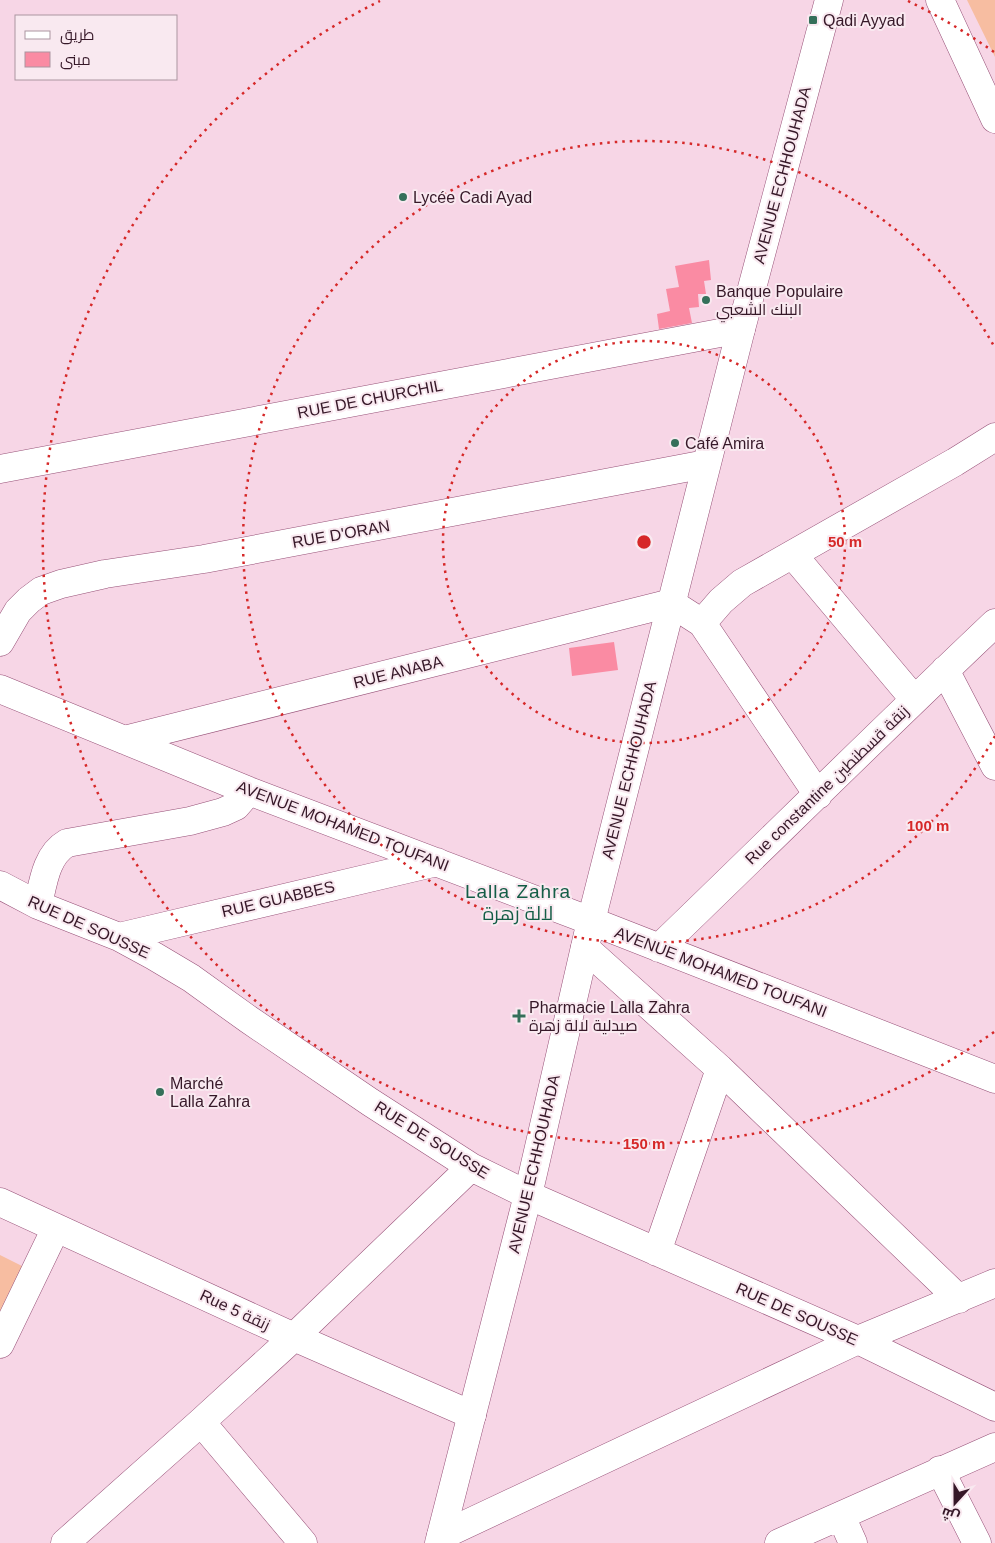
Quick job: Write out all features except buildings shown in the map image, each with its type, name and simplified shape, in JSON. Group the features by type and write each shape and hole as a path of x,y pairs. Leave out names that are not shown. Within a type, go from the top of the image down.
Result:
{"street":[{"name":"AVENUE ECHHOUHADA","path":"440,1540 528,1195 591,921 706,464 829,0"},
{"path":"940,0 995,119"},
{"name":"RUE DE CHURCHIL","path":"0,469 741,329"},
{"path":"702,623 721,601 742,582 793,555 995,437"},
{"name":"RUE D'ORAN","path":"0,642 18,612 29,600 40,592 60,584 105,574 233,554 706,464"},
{"path":"793,555 914,699"},
{"path":"671,603 702,623 818,795"},
{"name":"RUE ANABA","path":"124,740 671,603"},
{"name":"Rue constantine زنقة قسطنطين","path":"659,948 818,795 914,699 995,623"},
{"path":"945,670 995,766"},
{"name":"AVENUE MOHAMED TOUFANI","path":"0,688 249,791 591,921 995,1079"},
{"path":"38,905 47,867 55,851 67,843 190,821 222,812 236,806 249,791"},
{"name":"RUE GUABBES","path":"119,937 437,862"},
{"name":"RUE DE SOUSSE","path":"0,885 38,905 119,937 191,978 330,1074 471,1167 528,1195 858,1340 995,1407"},
{"path":"585,948 720,1069 959,1298"},
{"path":"657,1252 720,1069"},
{"path":"66,1543 294,1337 471,1167"},
{"name":"Rue 5 زنقة","path":"0,1202 294,1337 472,1415"},
{"path":"0,1344 56,1228"},
{"path":"440,1540 858,1340 995,1282"},
{"path":"201,1422 303,1543"},
{"path":"779,1543 995,1447"},
{"path":"940,1470 977,1543"},
{"path":"841,1516 852,1543"}],"shaded area":[{"path":"967,0 995,0 995,57"},
{"path":"0,1255 26,1268 0,1320"}],"place":[{"name":"Qadi Ayyad","path":"813,20"},
{"name":"Lycée Cadi Ayad","path":"403,197"},
{"name":"Banque Populaire البنك الشعبي","path":"706,300"},
{"name":"Café Amira","path":"675,443"},
{"name":"Pharmacie Lalla Zahra صيدلية لالة زهرة","path":"519,1016"},
{"name":"Marché Lalla Zahra","path":"160,1092"}],"district":[{"name":"Lalla Zahra لالة زهرة","path":"518,902"}]}
